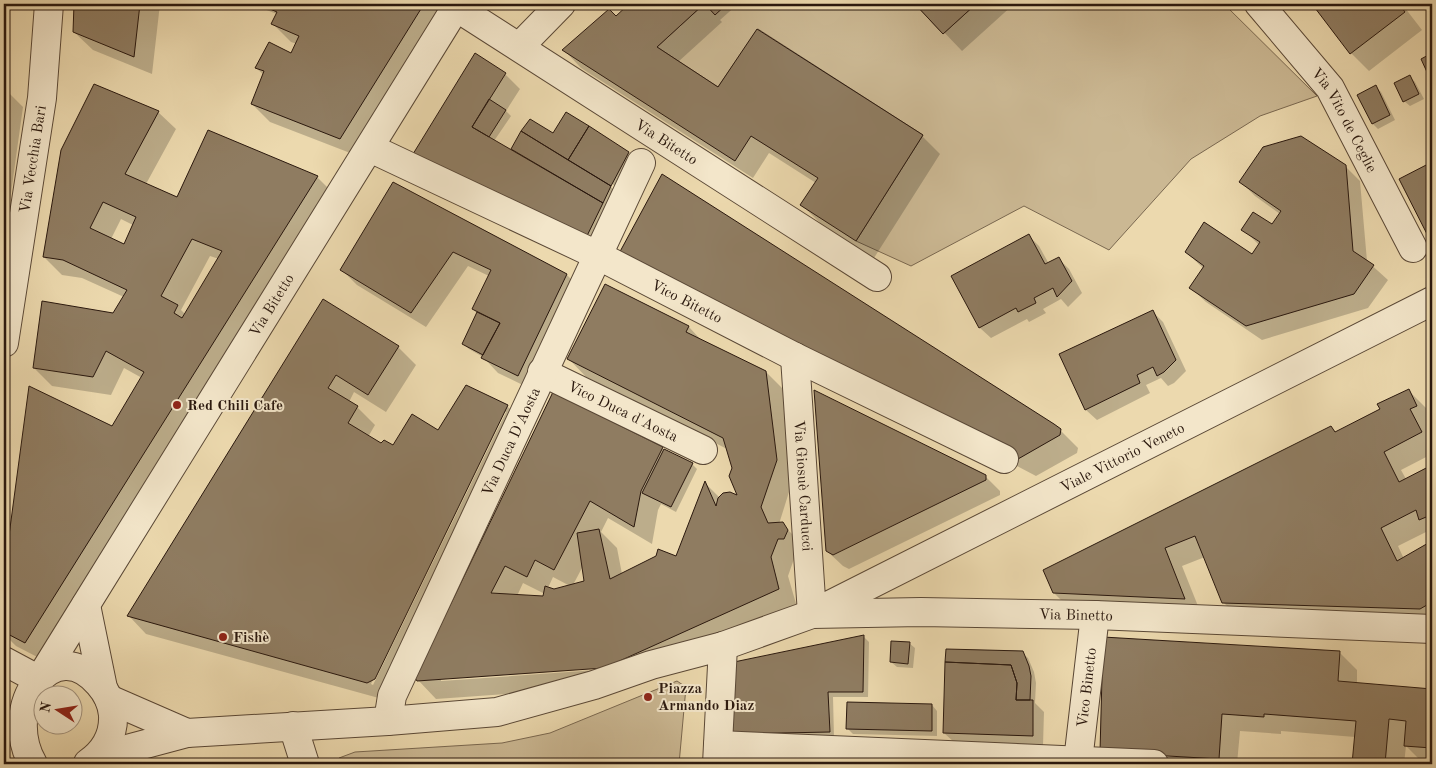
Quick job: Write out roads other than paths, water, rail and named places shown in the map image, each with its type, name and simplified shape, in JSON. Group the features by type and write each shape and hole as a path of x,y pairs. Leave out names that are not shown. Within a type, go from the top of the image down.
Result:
{"street":[{"name":"Via Vecchia Bari","path":"4,343 42,98 49,4"},
{"path":"520,46 561,4"},
{"name":"Via Vito de Ceglie","path":"1259,4 1330,88 1412,248"},
{"name":"Via Bitetto","path":"25,683 86,605 457,5 877,277"},
{"name":"Vico Bitetto","path":"370,148 597,255 795,357 1004,459"},
{"name":"Via Duca D'Aosta","path":"388,722 392,696 542,372 642,163"},
{"name":"Viale Vittorio Veneto","path":"812,614 1432,301"},
{"name":"Via Giosuè Carducci","path":"795,357 812,614"},
{"name":"Vico Duca d'Aosta","path":"542,372 703,450"},
{"path":"86,605 106,694 113,715 112,730 107,745 92,761"},
{"name":"Via Binetto","path":"723,646 812,614 921,612 1095,615 1432,629"},
{"name":"Vico Binetto","path":"1078,761 1095,615"},
{"path":"92,761 188,733 388,722 498,712 594,685 651,665 723,646 718,754 1154,764"},
{"path":"4,661 25,683"},
{"path":"33,764 21,753 12,739 9,723 10,706 25,683 59,666 78,670 95,679 106,694 188,733"},
{"path":"293,726 305,764"}],"place":[{"name":"Red Chili Cafe","path":"177,405"},
{"name":"Fishè","path":"223,637"},
{"name":"Piazza Armando Diaz","path":"648,697"}]}
